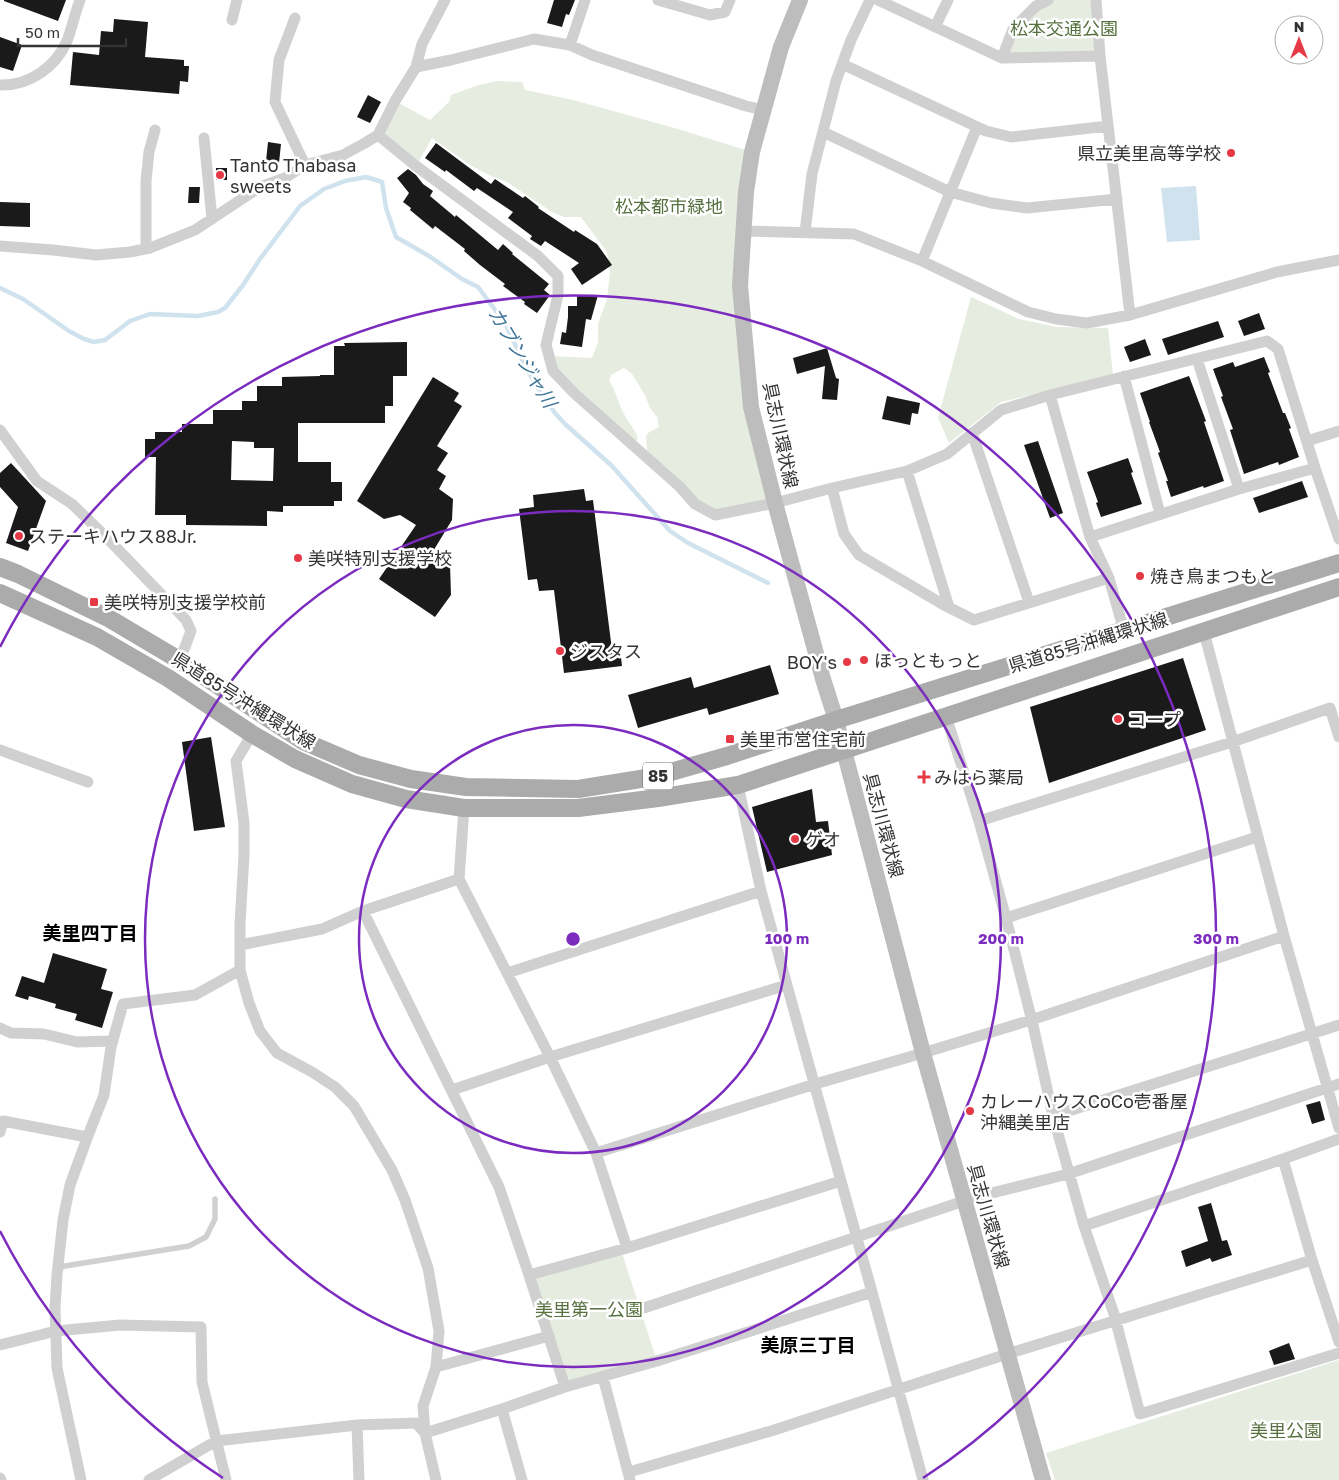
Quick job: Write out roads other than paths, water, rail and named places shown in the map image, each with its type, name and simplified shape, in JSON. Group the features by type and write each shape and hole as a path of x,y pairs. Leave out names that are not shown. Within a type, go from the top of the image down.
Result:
{"main road":[{"name":"具志川環状線","path":"800,0 781,47 763,110 752,152 746,192 740,286 751,407 775,504 836,720 923,1053 1043,1480"},
{"name":"県道85号沖縄環状線","path":"0,567 110,619 179,660 303,741 359,765 412,779 466,787 578,789 653,777 727,756 836,720 1339,563"},
{"name":"県道85号沖縄環状線","path":"0,593 97,637 168,678 252,734 295,759 352,784 406,799 464,808 578,808 738,785 1339,587"}],"street":[{"path":"0,85 26,81 42,73 53,62 66,42 80,0"},
{"path":"232,20 237,0"},
{"path":"0,246 96,255 146,249 195,230 260,187 285,178 304,165 343,154 378,135 395,101 416,67 422,44 445,0"},
{"path":"570,45 585,0"},
{"path":"658,0 710,15 725,12 730,0"},
{"path":"805,232 812,174 836,81 851,40 870,0"},
{"path":"878,0 1002,58 1100,56"},
{"path":"935,27 948,0"},
{"path":"1002,58 1013,29 1036,6 1048,0"},
{"path":"1096,0 1100,56 1130,315"},
{"path":"295,18 279,60 275,102 304,165"},
{"path":"416,67 534,39 570,45 592,55 763,110"},
{"path":"842,64 986,131 1011,137 1108,126"},
{"path":"922,261 977,127"},
{"path":"146,249 146,181 149,152 155,130"},
{"path":"823,132 950,192 991,203 1027,208 1116,199"},
{"path":"378,135 416,166 538,256 558,276 558,295 546,345 553,371 574,393 680,487 695,504 715,515 775,504 832,488 906,471 947,454 1002,410 1050,395 1267,341 1278,349 1315,468 1334,508 1339,539"},
{"path":"204,138 212,219"},
{"path":"743,231 854,234 922,261 1028,312 1056,319 1087,323 1130,315 1277,272 1339,260"},
{"path":"1197,359 1239,490"},
{"path":"1124,376 1160,514"},
{"path":"1050,395 1090,537 1109,578 1124,631"},
{"path":"0,430 37,481 72,504 186,620 191,631 179,660"},
{"path":"1307,441 1339,431"},
{"path":"972,433 1029,602"},
{"path":"1090,537 1315,468"},
{"path":"906,471 949,607"},
{"path":"832,488 844,534 859,555 974,620 1109,578"},
{"path":"1204,632 1284,936 1339,1128"},
{"path":"979,821 1232,742 1334,707 1339,737"},
{"path":"946,716 979,821 1006,918 1068,1174 1116,1321 1140,1414 1339,1353"},
{"path":"252,734 236,761 244,823 240,970 249,1003 260,1031 277,1053 335,1087 354,1106 392,1170 406,1200 428,1268 439,1331 436,1367 423,1406 425,1433 436,1480"},
{"path":"0,750 88,782"},
{"path":"738,785 761,891 923,1480"},
{"path":"464,808 459,880 550,1057 596,1153 627,1248"},
{"path":"1006,918 1258,837"},
{"path":"240,945 322,929 362,911 459,880"},
{"path":"507,973 761,891"},
{"path":"362,911 499,1187 565,1387"},
{"path":"596,1153 815,1084 1031,1020 1284,936"},
{"path":"81,1480 57,1368 55,1308 58,1269 63,1220 70,1185 104,1095 113,1041 123,1004 195,995 240,970"},
{"path":"452,1090 550,1057 787,985"},
{"path":"1053,1116 1339,1025"},
{"path":"0,1028 11,1033 44,1034 77,1042 113,1041"},
{"path":"629,1313 964,1201 1068,1174 1339,1084"},
{"path":"0,1132 3,1121 87,1138"},
{"path":"1084,1226 1339,1139"},
{"path":"1283,1159 1312,1260 1339,1342"},
{"path":"529,1275 627,1248 841,1181"},
{"path":"603,1377 630,1476 1008,1354 1312,1260"},
{"path":"425,1433 565,1387 656,1361 872,1292"},
{"path":"0,1345 56,1331 120,1326 201,1327 202,1382 226,1480"},
{"path":"436,1367 548,1336"},
{"path":"502,1409 522,1480"},
{"path":"149,1480 216,1441 357,1425 416,1424 425,1433"},
{"path":"357,1425 359,1480"}],"lane":[{"path":"58,1269 65,1266 189,1246 206,1237 215,1219 215,1199"}],"water":[{"path":"1196,186 1200,240 1167,242 1161,188"}],"waterway":[{"name":"カブンジャ川","path":"0,288 23,299 69,331 94,342 105,340 130,321 150,314 198,316 218,312 225,308 243,285 300,206 324,189 345,181 366,177 382,182 386,208 396,237 478,287 505,323 525,366 539,390 565,424 611,465 670,531 688,543 768,583"}],"place":[{"name":"県立美里高等学校","path":"1231,153"},
{"name":"Tanto Thabasa sweets","path":"220,175"},
{"name":"ステーキハウス88Jr.","path":"19,536"},
{"name":"美咲特別支援学校","path":"298,558"},
{"name":"焼き鳥まつもと","path":"1140,576"},
{"name":"美咲特別支援学校前","path":"94,602"},
{"name":"ジスタス","path":"560,651"},
{"name":"ほっともっと","path":"864,660"},
{"name":"BOY's","path":"847,662"},
{"name":"コープ","path":"1118,719"},
{"name":"美里市営住宅前","path":"730,739"},
{"name":"みはら薬局","path":"924,777"},
{"name":"ゲオ","path":"795,839"},
{"name":"カレーハウスCoCo壱番屋 沖縄美里店","path":"970,1111"}],"district":[{"name":"美里四丁目","path":"90,932"},
{"name":"美原三丁目","path":"808,1344"}],"park label":[{"name":"松本交通公園","path":"1064,28"},
{"name":"松本都市緑地","path":"669,206"},
{"name":"美里第一公園","path":"589,1309"},
{"name":"美里公園","path":"1286,1430"}]}
